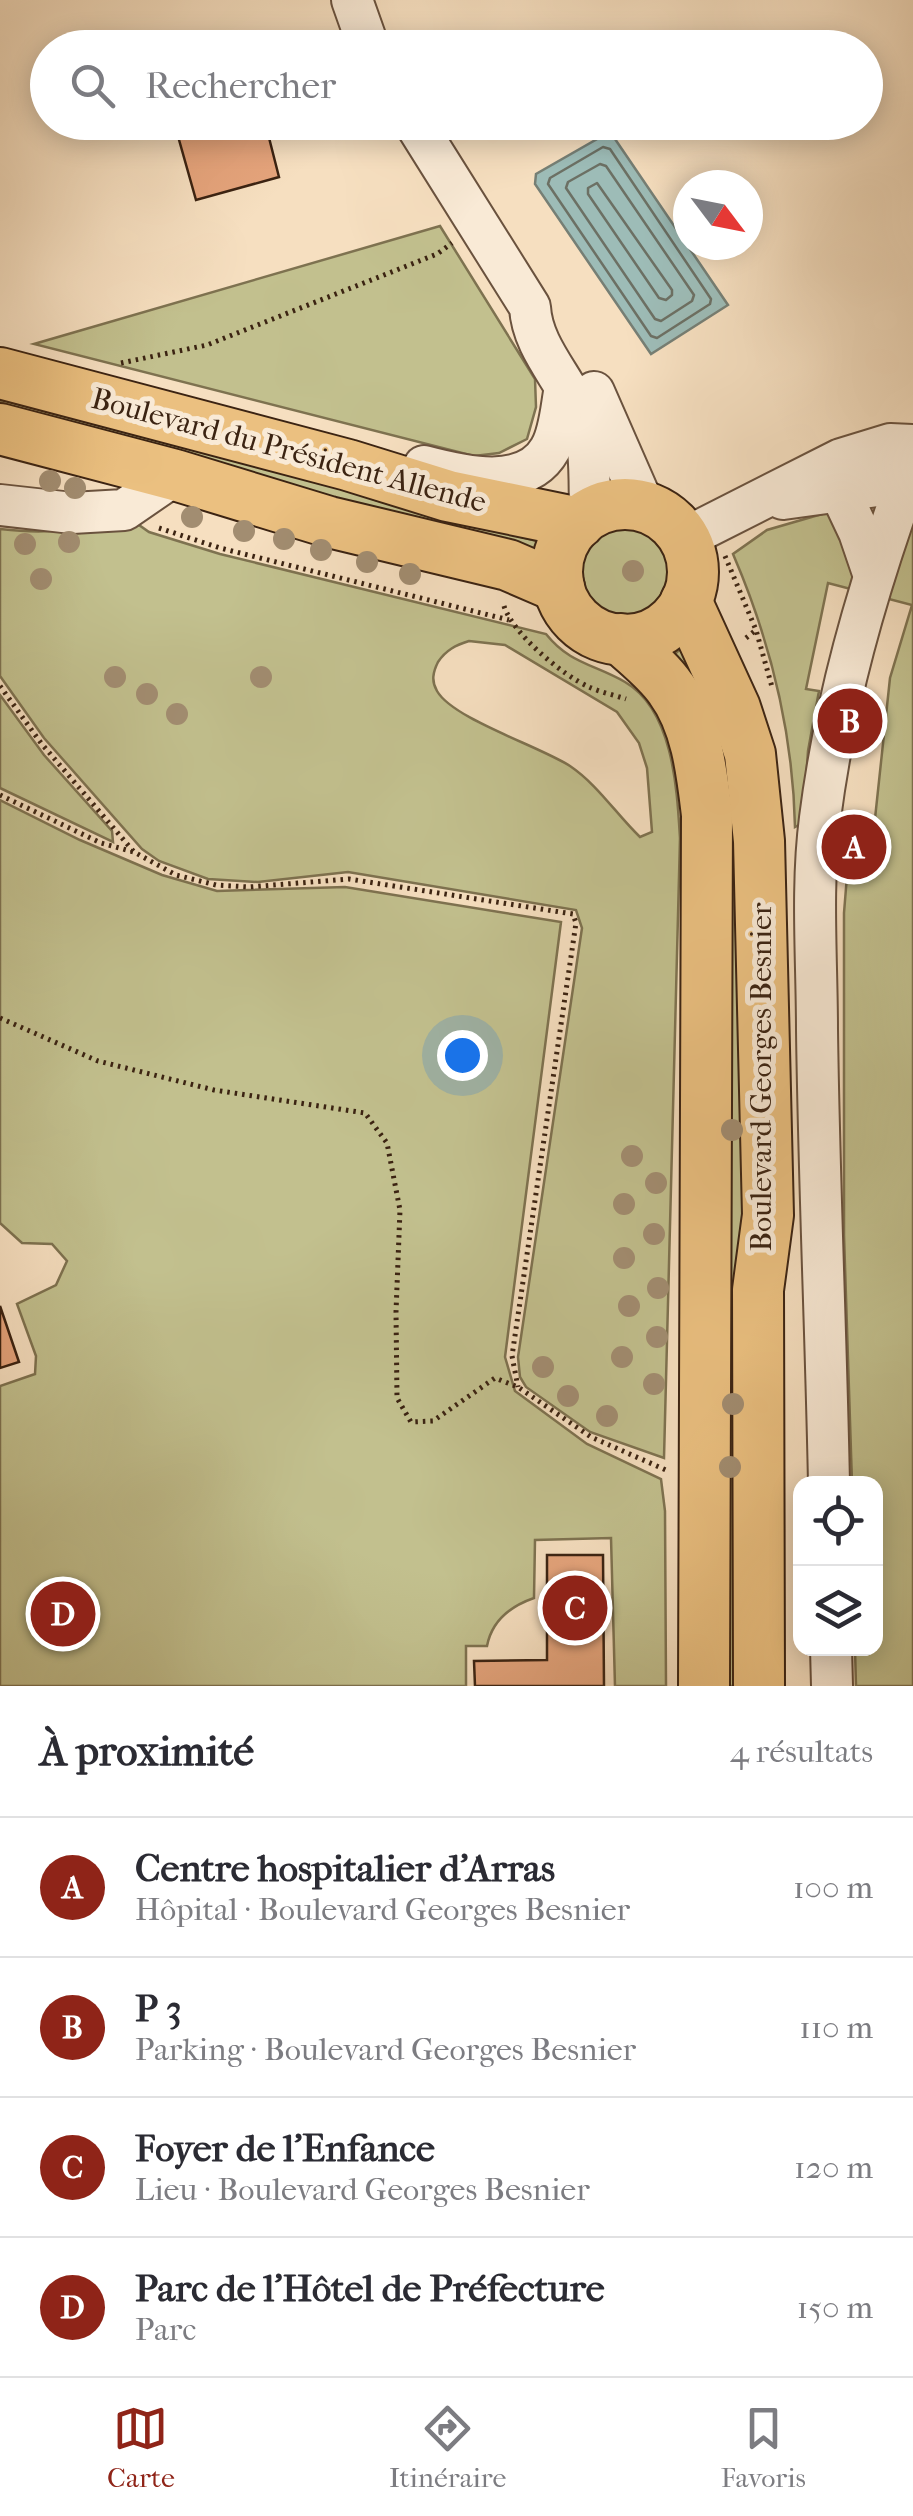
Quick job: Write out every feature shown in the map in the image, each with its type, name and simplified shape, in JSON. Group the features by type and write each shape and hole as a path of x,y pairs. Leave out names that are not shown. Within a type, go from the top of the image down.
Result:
{"main road":[{"name":"Boulevard du Président Allende","path":"0,373 348,465 448,496 584,518"},
{"name":"Boulevard du Président Allende","path":"0,428 329,522 508,564 559,587"},
{"path":"611,506 644,506 674,524 685,538 694,568 686,601 670,623 645,638 602,636 579,622 563,600 559,587 560,552 584,518 611,506"},
{"name":"Boulevard Georges Besnier","path":"686,601 735,708 750,754 759,841 768,1215 758,1290 759,1686"},
{"name":"Boulevard Georges Besnier","path":"621,639 659,674 682,706 703,780 707,816 704,1686"}],"street":[{"path":"352,0 363,30"},
{"path":"425,140 530,307 531,328 578,410 588,437 584,518"},
{"path":"530,307 548,315 579,362 644,506"},
{"path":"348,465 386,457 476,476 526,472 541,462 550,449 565,387"},
{"path":"685,538 759,502 840,476 911,465 874,576 836,714 819,824 819,1186 828,1476"},
{"path":"0,505 72,513 124,510 175,475"},
{"path":"840,476 874,576"},
{"path":"830,1656 832,1686"}],"path":[{"path":"118,363 207,345 437,254 478,223"},
{"path":"124,510 153,526 220,548 509,620"},
{"path":"0,686 41,743 134,852"},
{"path":"0,795 101,844 134,852 176,875 216,885 249,887 350,879 573,914 576,923 512,1356 518,1387"},
{"path":"0,1018 98,1061 214,1090 366,1113 387,1143 400,1210 397,1398 411,1422 432,1421 495,1378 518,1387 591,1437 655,1462 689,1486 705,1505"}],"shaded area":[{"path":"440,226 535,379 536,407 527,439 499,453 474,456 34,344"},
{"path":"0,392 265,463 379,501 537,541 536,554 81,433 0,402"},
{"path":"913,466 913,1686 856,1686 855,1656 883,1656 883,1476 852,1476 844,1235 844,913 851,826 874,828 890,678 912,605 828,583 806,689 819,691 808,751 803,823 795,827 790,757 777,688 758,620 733,554 767,530 846,507 873,574"},
{"path":"122,513 149,532 220,554 546,634 573,658 625,682 653,711 663,730 674,774 680,838 664,1458 590,1432 526,1387 520,1377 518,1357 582,928 576,910 348,872 258,882 208,879 159,861 142,849 44,738 0,676 0,529 34,532 76,528","holes":["469,641 505,645 617,712 639,743 647,768 652,832 640,837 570,766 460,712 437,691 435,669 452,648"]},
{"path":"623,526 651,533 666,549 670,569 664,589 652,607 634,617 614,617 592,602 580,578 580,566 590,544 610,529"},
{"path":"685,645 733,755 748,906 743,1686 724,1686 718,1217 669,659"},
{"path":"0,695 44,755 112,831 113,842 0,788"},
{"path":"0,800 162,875 217,891 345,887 561,922 505,1357 515,1391 587,1444 661,1479 665,1511 666,1686 615,1686 611,1538 535,1540 534,1598 504,1615 487,1646 466,1646 466,1686 0,1686 0,1386 35,1374 36,1356 17,1304 56,1285 67,1261 52,1244 22,1243 0,1223"}],"water":[{"path":"596,140 616,140 673,224 673,260 697,260 728,305 651,354 535,184 536,174"}],"building":[{"path":"179,140 270,140 279,177 196,200"},
{"path":"0,1306 19,1362 0,1368"},
{"path":"547,1555 603,1555 604,1686 475,1686 474,1661 547,1660"}],"place":[{"name":"P 3","path":"850,721"},
{"name":"Centre hospitalier d'Arras","path":"854,847"},
{"name":"Foyer de l'Enfance","path":"575,1608"},
{"name":"Parc de l'Hôtel de Préfecture","path":"63,1614"}]}
